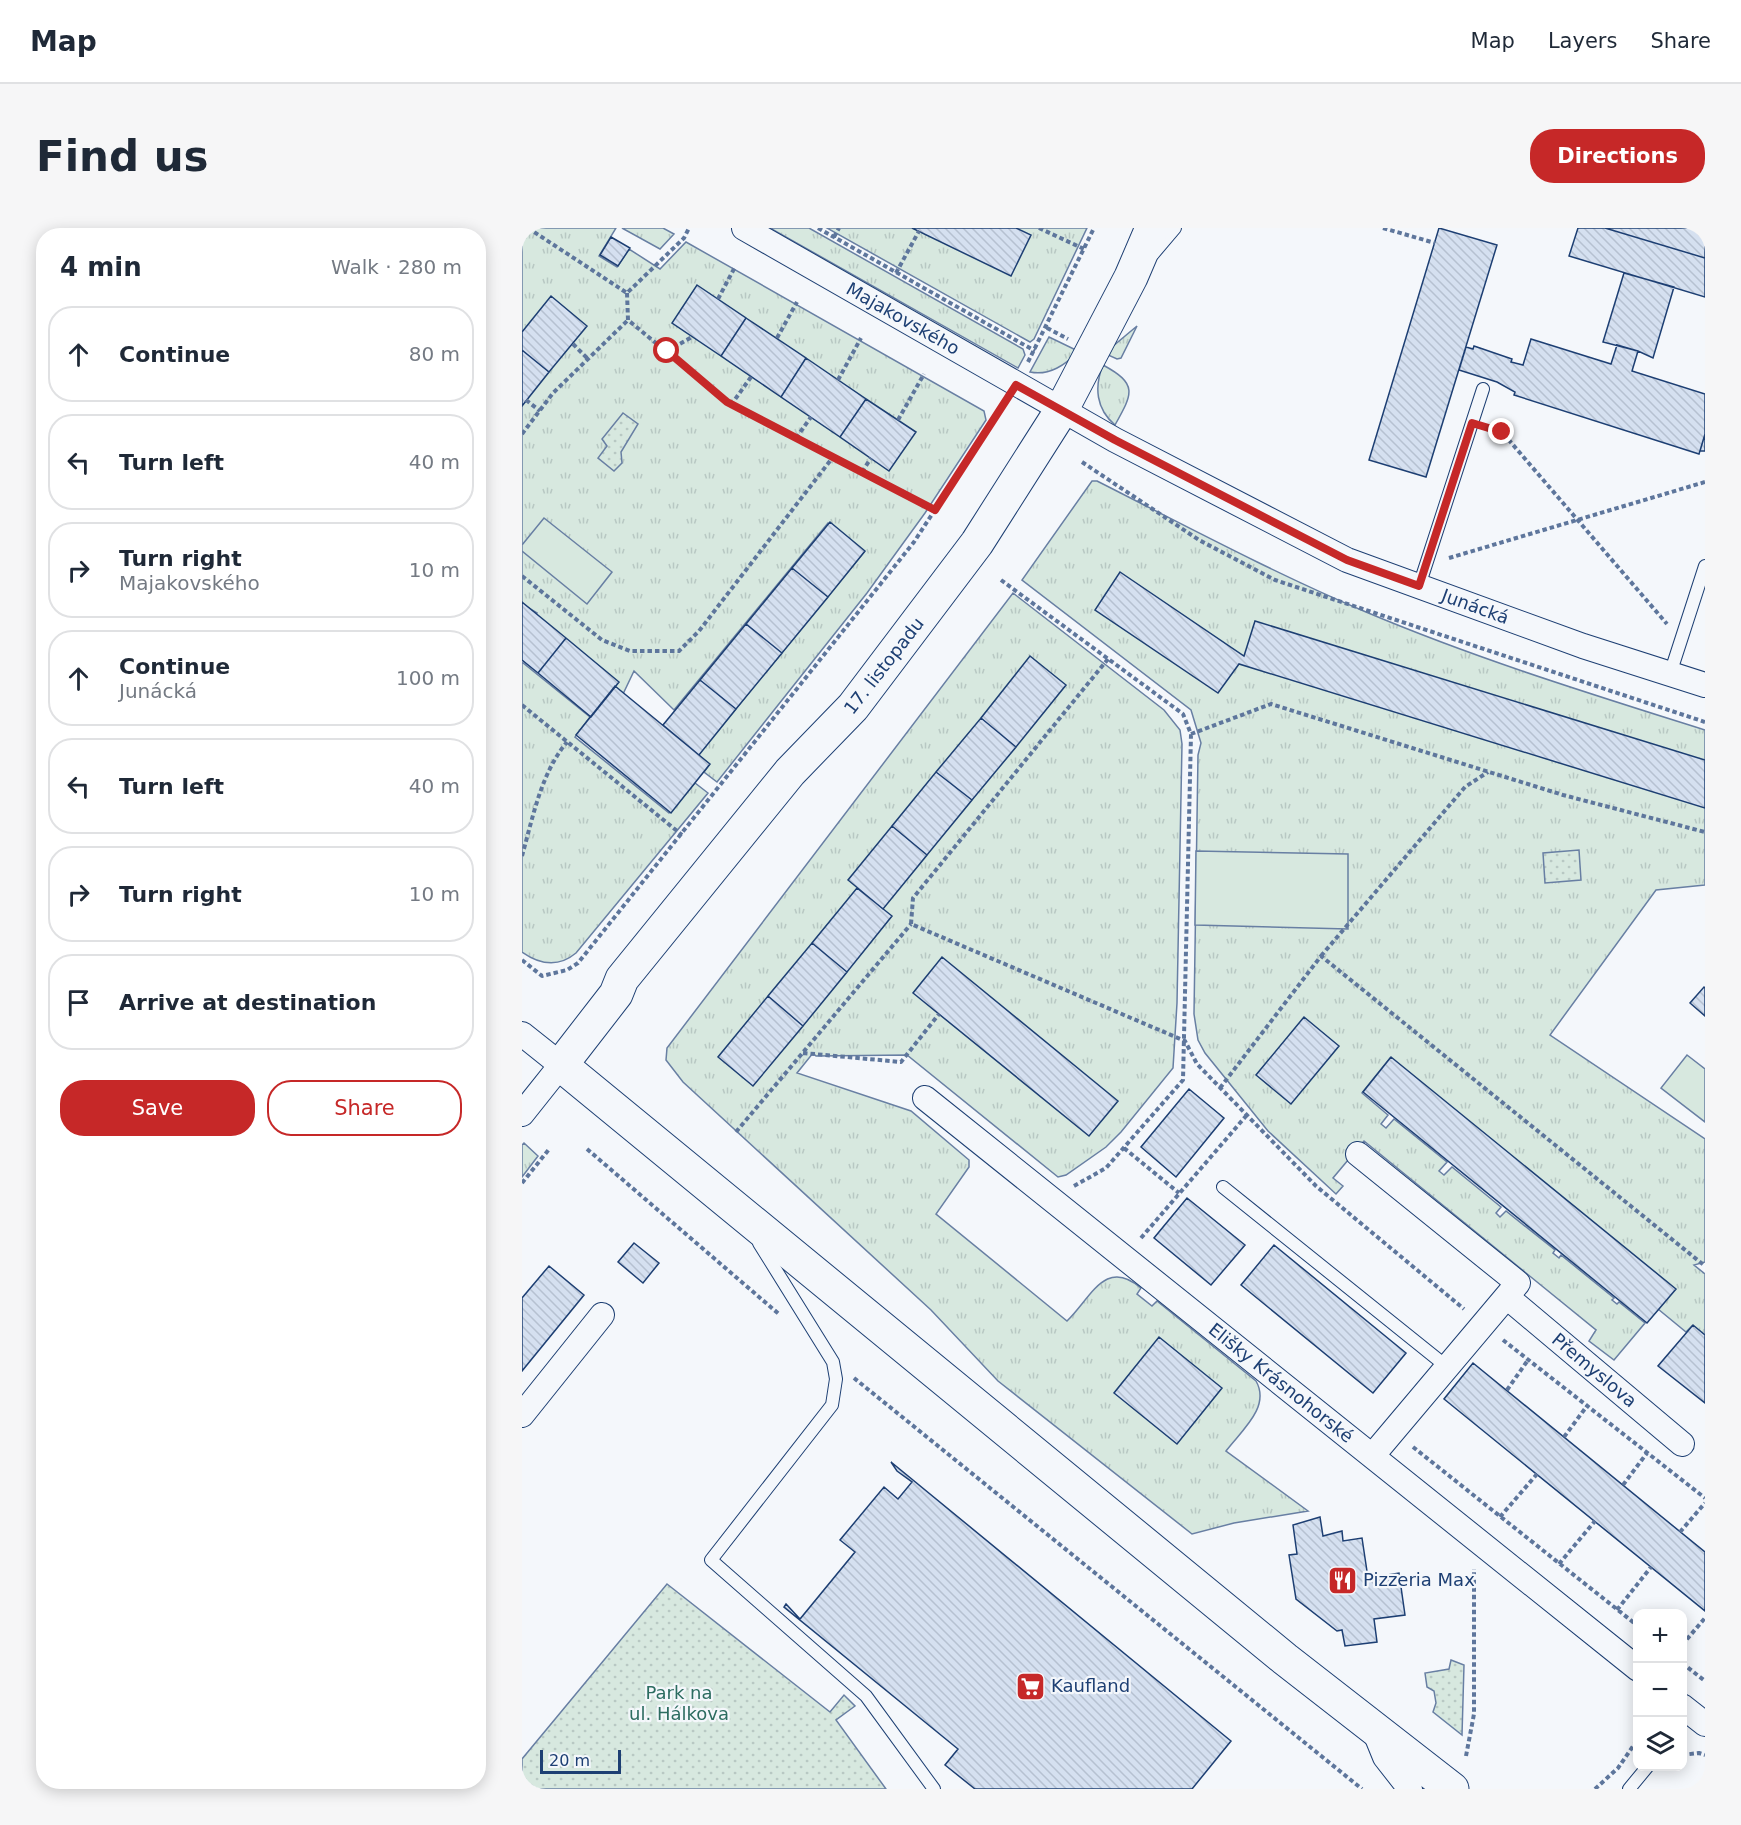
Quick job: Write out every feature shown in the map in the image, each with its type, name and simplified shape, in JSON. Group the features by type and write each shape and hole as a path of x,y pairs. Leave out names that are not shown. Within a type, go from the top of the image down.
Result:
{"main road":[{"name":"17. listopadu","path":"561,1065 616,994 622,980 790,772 854,707 977,543 1061,411 1131,277 1152,228"},
{"path":"561,1065 1285,1659 1452,1789"}],"street":[{"name":"Majakovského","path":"744,228 1061,411"},
{"name":"Junácká","path":"1061,411 1347,560 1583,646 1705,685"},
{"path":"522,1034 561,1065 522,1114"},
{"name":"Elišky Krásnohorské","path":"925,1098 1633,1665"},
{"path":"1358,1154 1518,1283 1373,1455"},
{"name":"Přemyslova","path":"1507,1297 1682,1444"},
{"path":"522,1415 602,1315"},
{"path":"1373,1728 1385,1757 1410,1789"}],"lane":[{"path":"1131,277 1175,228"},
{"path":"1419,586 1483,390"},
{"path":"1670,674 1705,566"},
{"path":"1223,1187 1446,1366"},
{"path":"741,1214 833,1362 836,1379 832,1405 711,1560 867,1696 934,1789"},
{"path":"1629,1789 1645,1771"}],"path":[{"path":"528,228 627,293"},
{"path":"522,434 588,359 628,320 627,293 684,238 689,228"},
{"path":"818,228 1035,351"},
{"path":"834,237 839,228"},
{"path":"1039,228 1084,249"},
{"path":"522,960 542,976 574,966 682,835 914,542 1016,385 1035,351 1094,228"},
{"path":"1383,228 1435,243"},
{"path":"896,273 919,231"},
{"path":"718,298 735,267"},
{"path":"777,338 797,302"},
{"path":"628,320 731,405 935,510"},
{"path":"667,351 692,337"},
{"path":"838,380 861,338"},
{"path":"573,344 588,359"},
{"path":"898,420 924,374"},
{"path":"731,405 751,376"},
{"path":"526,400 540,411"},
{"path":"796,438 811,417"},
{"path":"1472,423 1502,432 1681,641"},
{"path":"522,576 602,640 630,651 679,651 699,631 833,457"},
{"path":"862,472 871,458"},
{"path":"1082,462 1199,540 1275,580 1705,722"},
{"path":"1448,558 1705,482"},
{"path":"1001,580 1183,714 1191,734 1183,1080 1106,1168 1065,1191"},
{"path":"736,1132 911,924 913,898 1108,659"},
{"path":"1191,734 1272,704 1563,795 1705,832"},
{"path":"522,705 682,835"},
{"path":"522,856 546,777 558,753 567,742"},
{"path":"1220,1088 1320,956 1465,787 1488,772"},
{"path":"911,924 1185,1041 1197,1064 1316,1186 1483,1325 1705,1500 1680,1532"},
{"path":"1320,956 1705,1266"},
{"path":"802,1052 901,1062 939,1014"},
{"path":"1135,1245 1246,1116"},
{"path":"522,1183 550,1148"},
{"path":"1124,1148 1179,1193"},
{"path":"586,1149 780,1316"},
{"path":"1507,1390 1528,1360"},
{"path":"833,1362 1362,1789"},
{"path":"1564,1437 1587,1406"},
{"path":"1393,1432 1633,1622"},
{"path":"1623,1485 1647,1453"},
{"path":"1500,1517 1537,1474"},
{"path":"1559,1564 1595,1521"},
{"path":"1466,1756 1474,1714 1474,1563"},
{"path":"1617,1610 1651,1567"},
{"path":"1687,1640 1705,1618"},
{"path":"1687,1666 1705,1681"},
{"path":"1595,1789 1618,1768 1633,1746"},
{"path":"1687,1754 1699,1753 1705,1755"},
{"path":"522,1783 536,1789"}],"green space":[{"path":"522,228 616,228 599,256 617,267 629,249 660,269 686,242 984,411 986,420 925,513 867,593 717,782 704,772 709,765 698,755 864,552 828,523 674,710 634,671 623,694 535,615 537,613 522,604"},
{"path":"622,228 663,228 674,234 660,249"},
{"path":"770,228 809,228 1023,349 1025,355 1018,368"},
{"path":"827,228 1087,228 1034,339 1030,342"},
{"path":"1137,326 1121,358 1117,359 1108,355 1112,347"},
{"path":"1049,337 1078,351 1057,368 1044,372 1030,372"},
{"path":"1103,365 1122,378 1129,390 1126,405 1115,425 1104,412 1098,397 1098,381"},
{"path":"623,413 638,424 621,452 622,463 614,471 598,458 607,446 602,439"},
{"path":"1092,481 1097,481 1230,549 1366,612 1534,675 1705,730 1705,885 1656,890 1550,1035 1705,1139 1705,1262 1694,1265 1705,1274 1705,1336 1692,1326 1686,1332 1658,1309 1448,1105 1390,1058 1362,1093 1388,1115 1381,1124 1386,1128 1394,1119 1447,1162 1439,1171 1444,1175 1452,1167 1501,1207 1496,1213 1500,1217 1506,1211 1555,1250 1553,1253 1559,1258 1561,1255 1614,1298 1612,1300 1617,1304 1619,1302 1645,1323 1614,1360 1589,1341 1596,1330 1364,1141 1333,1178 1343,1186 1336,1194 1268,1131 1205,1053 1198,1040 1194,1014 1198,755 1201,743 1191,710 1022,580"},
{"path":"544,518 612,572 587,604 522,551 522,545"},
{"path":"1013,593 1164,710 1180,730 1182,744 1177,1003 1173,1068 1106,1147 1066,1175 1058,1177 907,1055 816,1056 813,1053 797,1073 911,1111 969,1160 969,1167 936,1214 1067,1321 1099,1284 1118,1277 1128,1280 1141,1288 1137,1294 1152,1306 1157,1301 1256,1381 1260,1391 1257,1409 1246,1427 1226,1451 1308,1511 1234,1523 1192,1534 998,1381 931,1310 683,1082 666,1060 667,1048"},
{"path":"522,662 590,717 575,737 669,813 695,783 708,793 576,953 562,961 549,963 522,952"},
{"path":"1579,850 1581,880 1545,883 1543,853"},
{"path":"1196,851 1348,854 1348,929 1195,925"},
{"path":"1687,1055 1705,1069 1705,1122 1661,1088"},
{"path":"524,1143 538,1156 522,1177 522,1145"},
{"name":"Park na ul. Hálkova","path":"667,1584 830,1712 844,1695 855,1706 836,1720 886,1789 522,1789 522,1759"},
{"path":"1451,1660 1464,1665 1462,1735 1433,1712 1436,1703 1434,1691 1427,1687 1425,1673 1449,1669"}],"building":[{"path":"912,228 1016,228 1031,235 1011,276"},
{"path":"1439,228 1497,245 1426,477 1369,460"},
{"path":"1578,228 1605,228 1705,258 1705,297 1569,256"},
{"path":"1605,228 1705,228 1705,258"},
{"path":"611,237 630,248 618,266 600,255"},
{"path":"1624,273 1674,287 1653,358 1638,351 1603,342"},
{"path":"697,285 746,318 721,356 672,323"},
{"path":"551,296 587,326 549,372 522,350 522,332"},
{"path":"746,318 806,358 781,397 721,356"},
{"path":"1531,339 1611,364 1617,345 1638,351 1632,371 1705,394 1705,434 1699,454 1514,395 1515,392 1497,382 1459,370 1466,347 1473,349 1474,346 1523,365"},
{"path":"522,350 549,372 522,406"},
{"path":"806,358 866,399 840,437 781,397"},
{"path":"866,399 916,432 889,471 840,437"},
{"path":"1705,434 1705,451 1700,451"},
{"path":"830,522 865,551 828,597 792,568"},
{"path":"792,568 828,597 782,653 746,624"},
{"path":"1120,572 1244,656 1255,621 1705,760 1705,808 1239,664 1218,693 1095,610"},
{"path":"522,602 566,638 538,673 522,660"},
{"path":"746,624 782,653 736,709 700,680"},
{"path":"566,638 619,682 591,717 538,673"},
{"path":"1030,656 1066,685 1016,747 981,718"},
{"path":"700,680 736,709 699,755 663,725"},
{"path":"615,686 710,764 671,813 576,735"},
{"path":"981,718 1016,747 972,800 936,772"},
{"path":"936,772 972,800 927,855 892,826"},
{"path":"892,826 927,855 883,909 848,880"},
{"path":"857,888 892,916 847,972 812,943"},
{"path":"812,943 847,972 803,1026 768,996"},
{"path":"942,957 1118,1101 1089,1136 913,993"},
{"path":"1705,988 1705,1016 1690,1003"},
{"path":"768,996 803,1026 753,1086 718,1057"},
{"path":"1304,1017 1339,1046 1291,1104 1256,1075"},
{"path":"1391,1057 1676,1289 1647,1323 1363,1092"},
{"path":"1189,1089 1224,1118 1176,1177 1141,1147"},
{"path":"1187,1198 1245,1245 1211,1285 1154,1238"},
{"path":"634,1243 659,1263 643,1283 618,1262"},
{"path":"1274,1245 1406,1353 1373,1393 1241,1285"},
{"path":"549,1266 584,1295 522,1371 522,1298"},
{"path":"1693,1325 1705,1335 1705,1403 1658,1366"},
{"path":"1159,1337 1222,1388 1177,1444 1114,1393"},
{"path":"1473,1363 1705,1552 1705,1611 1444,1399"},
{"path":"891,1462 1231,1741 1192,1789 975,1789 945,1765 958,1749 784,1607 786,1604 800,1619 855,1552 840,1540 884,1487 898,1499 912,1482 897,1471"},
{"path":"1320,1517 1323,1536 1342,1531 1343,1541 1362,1538 1368,1578 1399,1573 1405,1615 1374,1619 1377,1642 1345,1646 1342,1630 1337,1631 1296,1599 1289,1555 1297,1554 1293,1525"}],"place":[{"name":"Pizzeria Max","path":"1342,1580"},
{"name":"Kaufland","path":"1030,1686"}],"route":[{"path":"667,351 727,402 935,510 1016,385 1115,440 1347,560 1419,586 1472,423 1502,432"}]}
